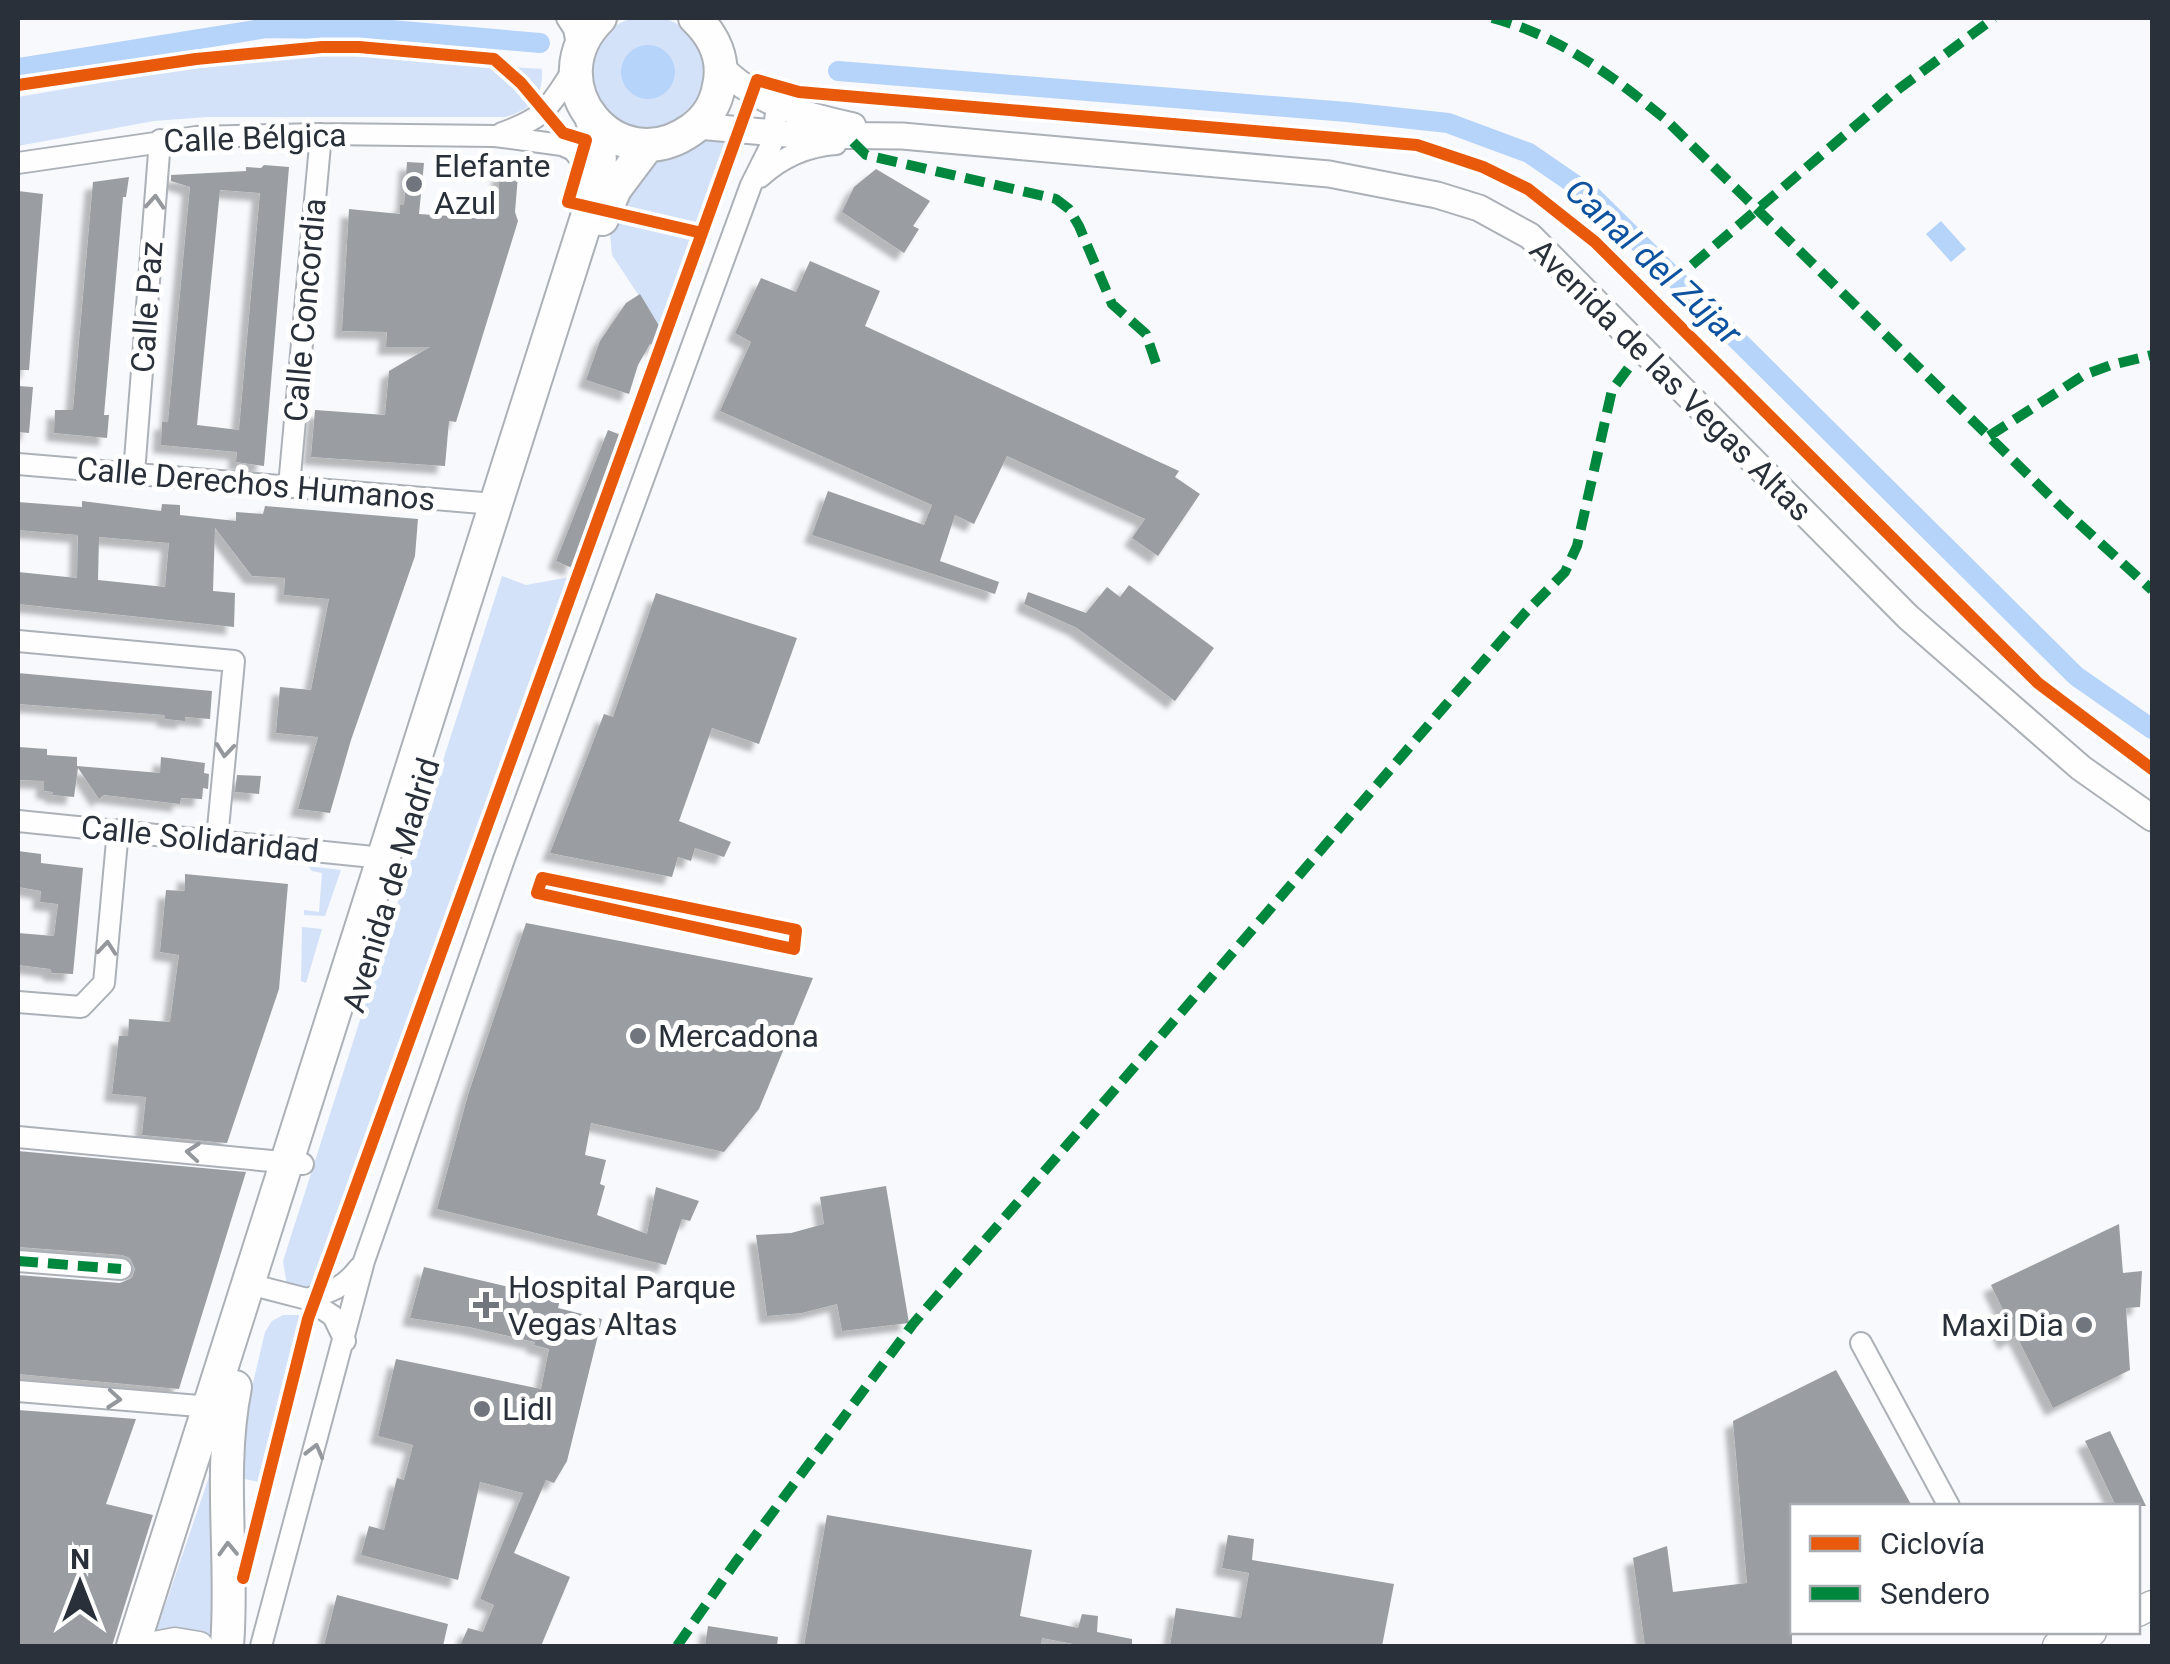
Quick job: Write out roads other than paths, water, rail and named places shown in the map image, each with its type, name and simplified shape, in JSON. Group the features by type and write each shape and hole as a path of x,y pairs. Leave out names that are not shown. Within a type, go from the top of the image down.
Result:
{"main road":[{"path":"576,58 590,28 600,18"},
{"path":"592,120 618,138 648,145 666,143 698,126 716,99 721,67 716,46 695,18"},
{"name":"Avenida de Madrid","path":"297,1162 383,858 601,168 601,145 582,104 576,58"},
{"name":"Avenida de Madrid","path":"133,1646 210,1407 257,1286 590,256 615,189 648,145"},
{"name":"Avenida de Madrid","path":"227,1646 228,1424 257,1286"},
{"path":"2057,1646 2087,1634"},
{"path":"154,1646 176,1642 199,1646"}],"street":[{"path":"495,136 532,123 544,114 576,58 574,29 567,18"},
{"path":"721,67 735,81 777,106 902,136"},
{"path":"261,1646 364,1261 511,841 751,186 754,150 777,106"},
{"path":"698,126 762,133 902,136"},
{"name":"Calle Bélgica","path":"18,163 160,140 321,134 495,136 573,150 586,166 594,195"},
{"name":"Calle Concordia","path":"290,486 321,134"},
{"path":"751,186 774,165 806,149 902,136"},
{"name":"Avenida de las Vegas Altas","path":"902,136 1328,174 1438,194 1479,208 1530,236 1908,616 2081,768 2152,818"},
{"name":"Calle Paz","path":"134,473 160,140"},
{"name":"Calle Derechos Humanos","path":"18,464 494,504"},
{"path":"18,641 234,661 216,839"},
{"name":"Calle Solidaridad","path":"18,820 383,858"},
{"path":"18,1002 81,1008 104,983 118,830"},
{"path":"18,1136 297,1162"},
{"path":"18,1261 121,1269"},
{"path":"307,1298 336,1290 348,1282 364,1261"},
{"path":"257,1286 307,1298 333,1316 345,1341"},
{"path":"1861,1343 1949,1504"},
{"path":"18,1391 210,1407"}],"water":[{"path":"648,45 667,53 675,72 667,91 648,99 629,91 621,72 629,53"},
{"path":"1941,221 1966,249 1951,262 1926,234"}],"waterway":[{"name":"Canal del Zújar","path":"18,68 267,28 391,30 540,43"},
{"name":"Canal del Zújar","path":"838,71 1448,123 1529,153 1593,197 2076,676 2152,729"}],"place":[{"name":"Elefante Azul","path":"414,184"},
{"name":"Mercadona","path":"638,1036"},
{"name":"Hospital Parque Vegas Altas","path":"486,1305"},
{"name":"Maxi Dia","path":"2084,1325"},
{"name":"Lidl","path":"482,1409"}]}
